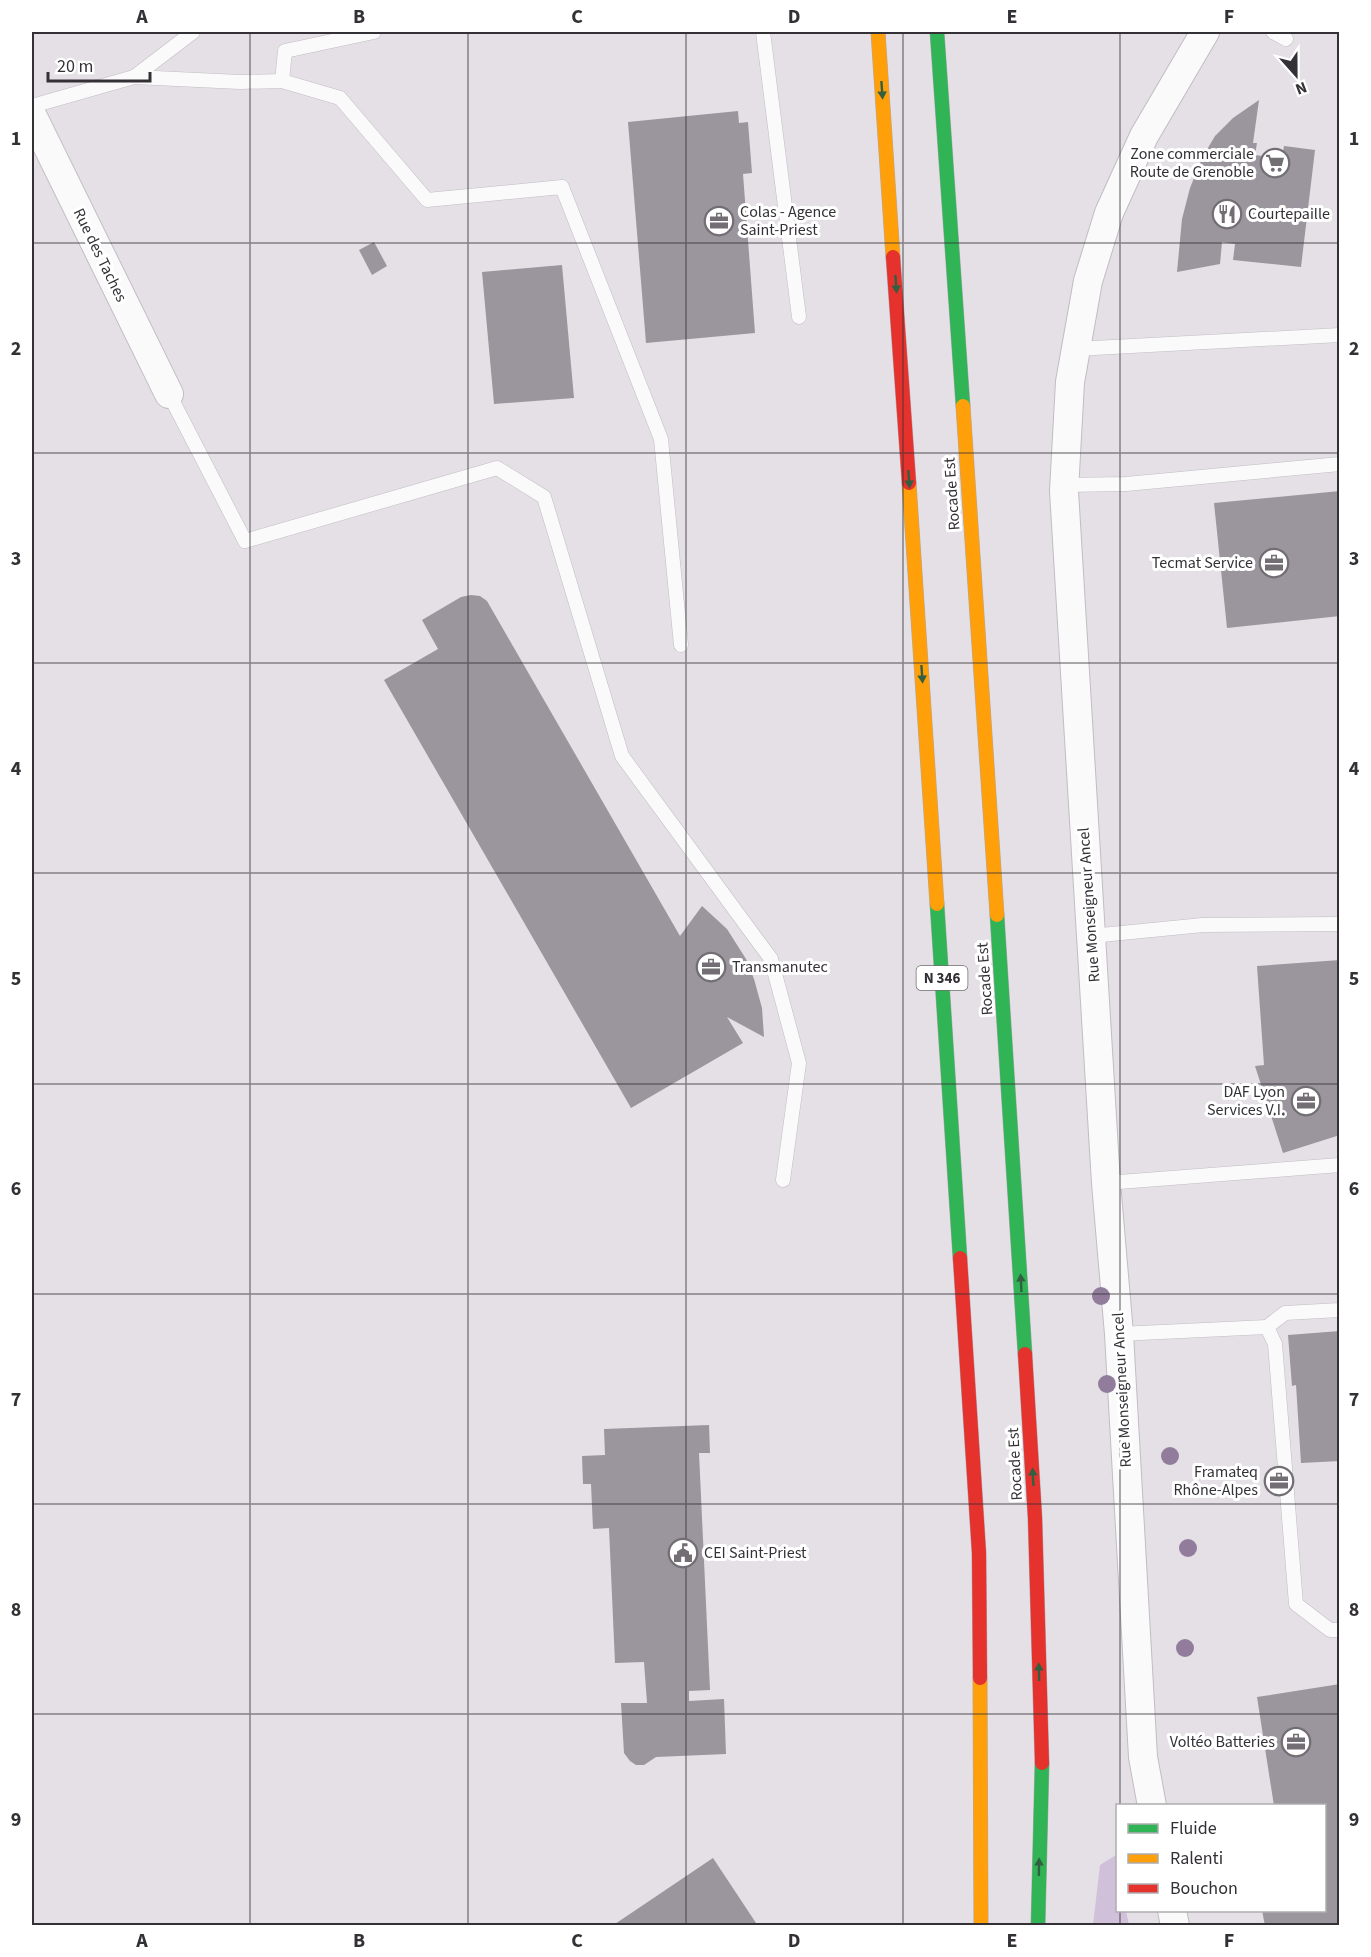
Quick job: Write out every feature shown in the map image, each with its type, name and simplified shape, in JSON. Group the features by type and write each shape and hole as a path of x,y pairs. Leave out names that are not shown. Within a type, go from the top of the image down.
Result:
{"highway":[{"name":"N 346","path":"878,32 979,1553 981,1926"},
{"name":"Rocade Est","path":"937,32 1035,1507 1042,1779 1038,1926"},
{"path":"942,104 946,32"}],"street":[{"name":"Rue Monseigneur Ancel","path":"1152,1804 1143,1757 1119,1334 1106,1183 1064,485 1070,382 1075,349 1088,281 1109,213 1144,136 1205,32"},
{"name":"Rue des Taches","path":"32,115 169,394"}],"lane":[{"path":"134,77 193,32"},
{"path":"282,81 285,51 374,32"},
{"path":"763,32 799,316"},
{"path":"1273,32 1286,39"},
{"path":"32,106 134,77 240,82 282,81 340,98 427,200 562,188 661,439 681,645"},
{"path":"1075,349 1340,334"},
{"path":"169,394 245,541 496,468 544,497 622,756 771,959 799,1063 783,1180"},
{"path":"1064,485 1126,484 1340,464"},
{"path":"1091,936 1203,925 1340,924"},
{"path":"1106,1183 1340,1165"},
{"path":"1119,1334 1267,1327 1285,1313 1340,1310"},
{"path":"1267,1327 1275,1344 1296,1604 1330,1630 1340,1629"}],"shaded area":[{"path":"1116,1855 1116,1912 1126,1912 1129,1925 1093,1925 1100,1865"}],"building":[{"path":"1259,100 1253,143 1257,143 1255,155 1282,159 1284,146 1315,150 1301,267 1233,260 1235,244 1222,242 1220,264 1177,272 1182,219 1190,188 1202,158 1215,136 1233,118"},
{"path":"738,111 739,123 748,122 752,173 743,174 755,333 646,343 628,122"},
{"path":"374,242 387,266 372,275 359,250"},
{"path":"562,265 574,398 494,404 482,272"},
{"path":"1340,491 1340,616 1227,628 1214,503"},
{"path":"480,596 487,601 680,936 702,906 727,929 746,959 754,979 762,1008 764,1037 727,1017 743,1043 631,1108 384,680 438,649 422,620 461,597"},
{"path":"1340,960 1340,1135 1283,1153 1255,1066 1264,1065 1257,966"},
{"path":"1340,1331 1340,1461 1301,1463 1296,1385 1292,1386 1288,1335"},
{"path":"709,1425 710,1453 699,1453 710,1690 689,1691 689,1701 724,1699 726,1754 656,1757 644,1765 636,1765 624,1753 621,1703 647,1703 644,1662 615,1663 609,1528 593,1529 591,1484 583,1484 582,1456 605,1455 604,1429"},
{"path":"1340,1684 1340,1926 1265,1926 1262,1912 1326,1912 1326,1804 1274,1804 1257,1697"},
{"path":"713,1858 758,1926 612,1926"}],"traffic: fast":[{"path":"937,32 963,406"},
{"path":"937,904 960,1258"},
{"path":"997,915 1025,1354"},
{"path":"1038,1926 1042,1763"}],"traffic: slow":[{"path":"878,32 893,257"},
{"path":"963,406 997,915"},
{"path":"909,483 937,904"},
{"path":"980,1678 981,1926"}],"traffic: jam":[{"path":"893,257 909,483"},
{"path":"960,1258 979,1553 980,1678"},
{"path":"1025,1354 1035,1518 1042,1763"}],"place":[{"name":"Zone commerciale Route de Grenoble","path":"1275,163"},
{"name":"Courtepaille","path":"1227,214"},
{"name":"Colas - Agence Saint-Priest","path":"719,221"},
{"name":"Tecmat Service","path":"1274,563"},
{"name":"Transmanutec","path":"711,967"},
{"name":"DAF Lyon Services V.I.","path":"1306,1101"},
{"name":"Framateq Rhône-Alpes","path":"1279,1481"},
{"name":"CEI Saint-Priest","path":"683,1553"},
{"name":"Voltéo Batteries","path":"1296,1742"}]}
